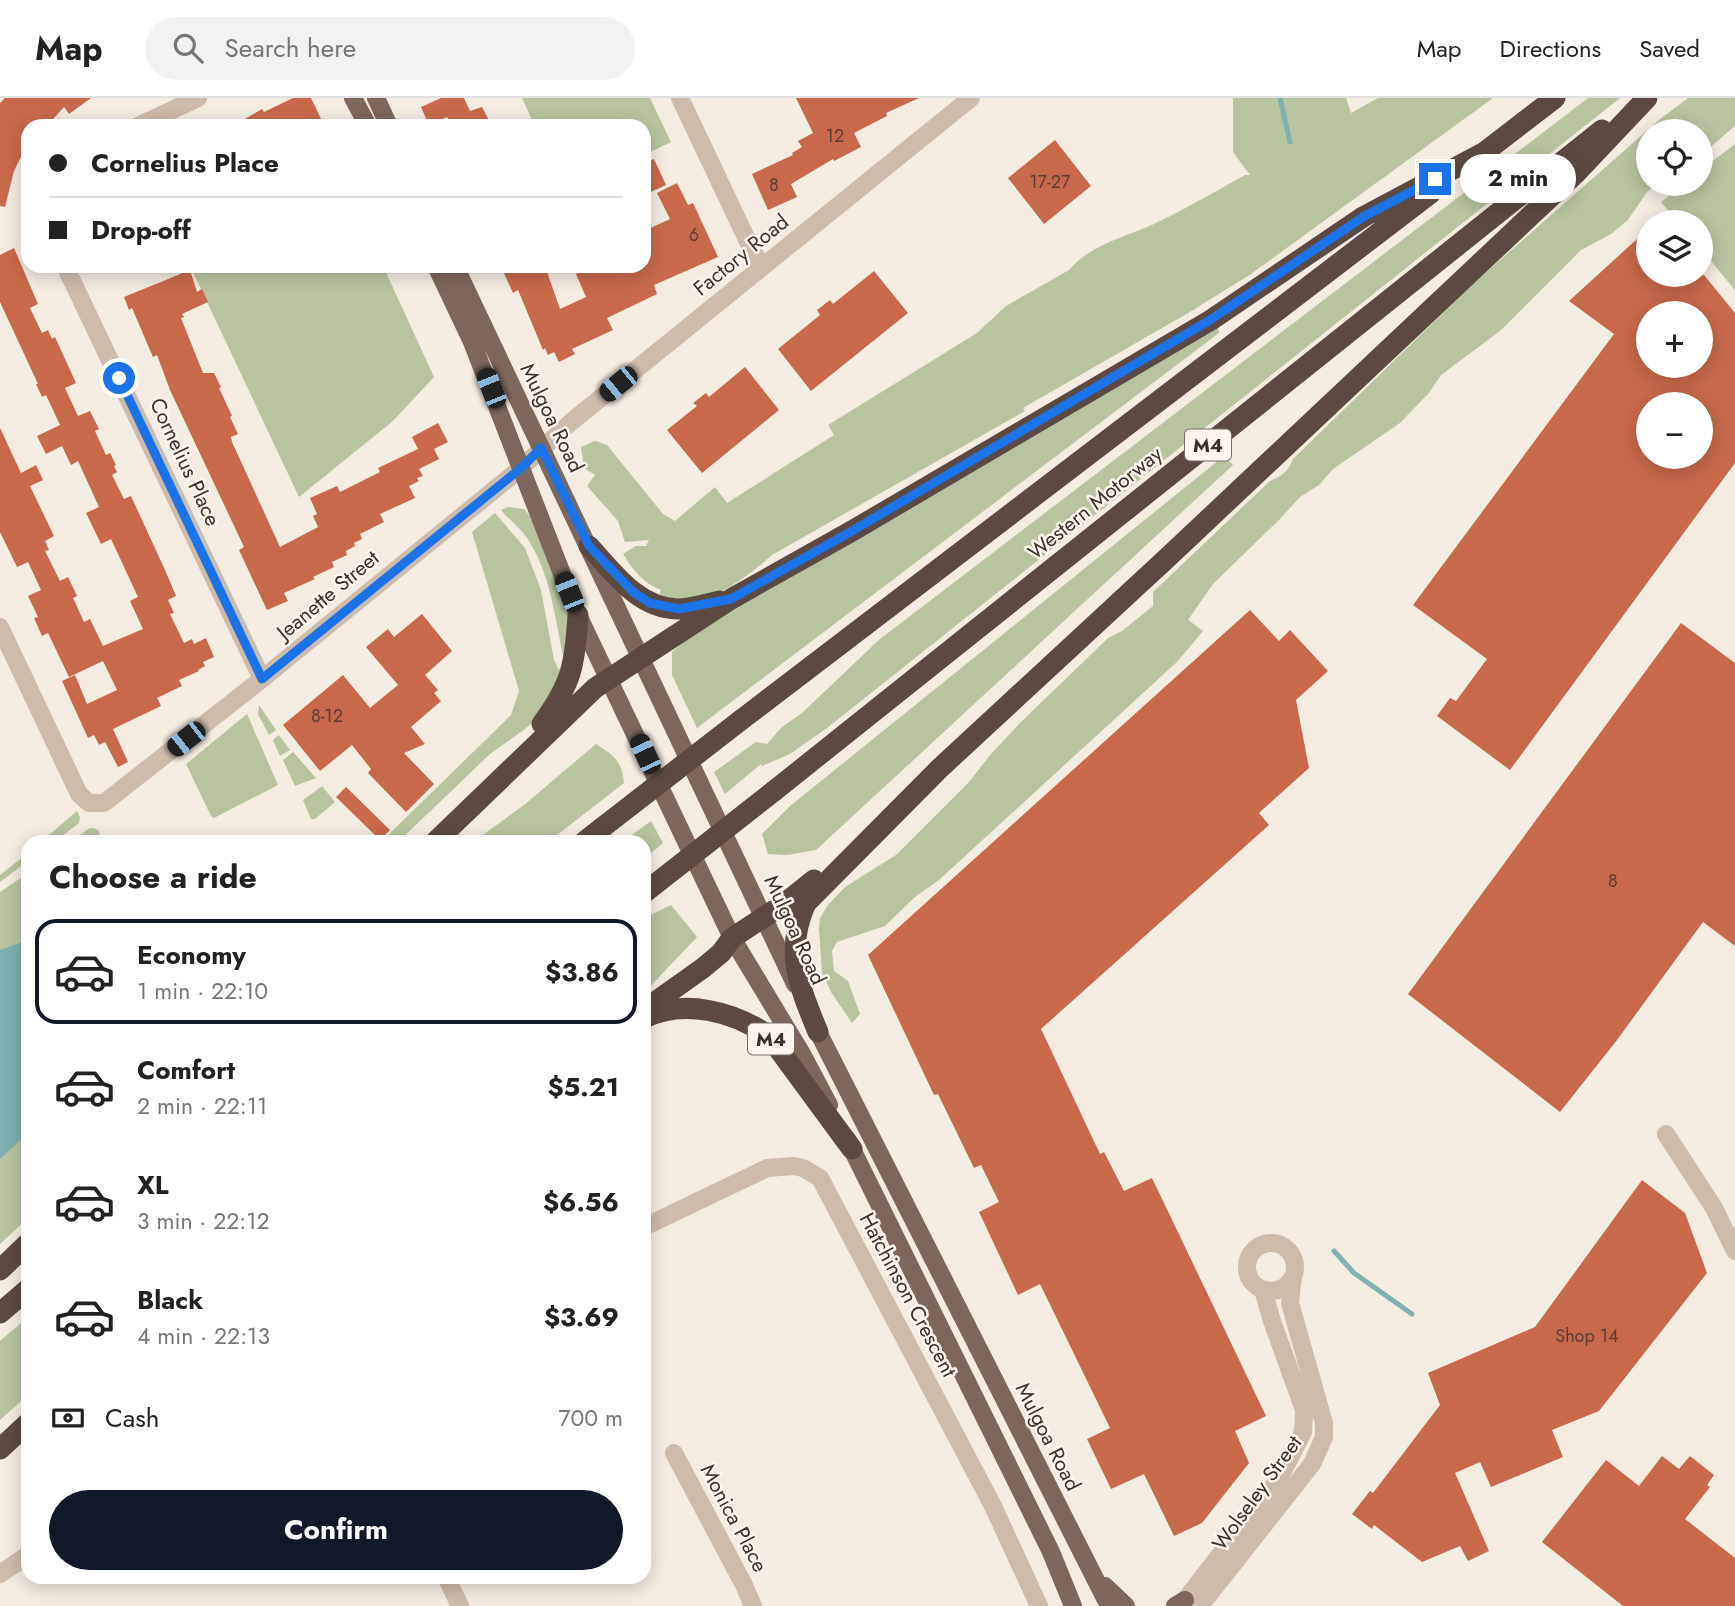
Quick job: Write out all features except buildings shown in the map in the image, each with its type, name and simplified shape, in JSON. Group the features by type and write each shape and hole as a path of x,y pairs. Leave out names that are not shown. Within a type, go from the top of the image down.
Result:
{"highway":[{"name":"Western Motorway","path":"593,835 1555,98"},
{"name":"Western Motorway","path":"651,888 1645,98"},
{"path":"818,1032 794,963 796,927 806,903 881,824 1577,172 1645,98"},
{"path":"442,835 588,692 731,599 852,531 1210,320 1363,217 1483,153"},
{"path":"589,546 633,592 650,603 679,609 731,599"},
{"path":"502,776 555,707 566,688 575,659 578,615"},
{"path":"651,1005 704,968 732,939 764,918 881,824"},
{"name":"M4","path":"651,1016 680,1009 702,1009 751,1023 769,1036 852,1149"},
{"path":"0,1270 21,1250"},
{"path":"0,1313 21,1295"}],"main road":[{"path":"353,98 364,119"},
{"path":"376,98 386,119"},
{"name":"Mulgoa Road","path":"439,273 472,342 578,615 732,939 802,1054 852,1149 1051,1552 1073,1606"},
{"name":"Mulgoa Road","path":"458,273 818,1032 1109,1606"},
{"path":"1092,1575 1126,1606"}],"street":[{"path":"153,119 198,98"},
{"path":"680,98 762,267"},
{"name":"Factory Road","path":"521,468 541,448 971,98"},
{"name":"Cornelius Place","path":"68,273 262,679"},
{"name":"Jeanette Street","path":"0,627 73,783 86,802 104,803 262,679 521,468"},
{"path":"1666,1134 1714,1208 1735,1251"},
{"name":"Hatchinson Crescent","path":"651,1224 767,1168 794,1166 820,1178 993,1506 1039,1606"},
{"path":"1275,1243 1288,1250 1294,1262 1293,1276 1284,1287 1263,1290 1247,1273 1248,1257 1259,1245 1275,1243"},
{"name":"Wolseley Street","path":"1186,1604 1312,1464 1324,1437 1324,1423 1290,1303 1293,1276"},
{"name":"Wolseley Street","path":"1186,1604 1279,1479 1303,1432 1304,1410 1263,1290"},
{"name":"Monica Place","path":"674,1453 753,1606"},
{"path":"0,1574 21,1560"},
{"path":"449,1584 460,1606"}],"green space":[{"path":"522,98 650,98 671,142 651,152 651,119 532,119"},
{"path":"1233,98 1346,98 1351,113 1378,98 1493,98 1251,274 1023,408 1025,411 772,555 723,591 701,600 658,598 661,590 649,584 635,571 623,554 636,546 646,546 649,540 625,542 618,521 587,486 595,475 584,468 581,447 595,441 607,445 663,514 675,521 715,487 727,503 834,435 828,425 977,333 1006,306 1069,270 1087,254 1108,242 1154,224 1245,175 1250,175 1233,152"},
{"path":"1588,98 1620,98 827,728 790,754 762,766 761,764 725,794 714,772 756,742 767,744 782,727 802,713 880,639"},
{"path":"1688,98 1735,98 1735,126 1713,145 1713,119 1660,119"},
{"path":"1636,140 1636,196 1644,196 1628,220 1611,234 1581,250 1500,331 1441,375 1429,393 1400,423 1333,469 1319,485 1300,497 1213,584 1188,620 1203,631 1178,661 939,880 915,897 885,926 837,942 832,951 834,971 848,981 860,1014 852,1023 822,973 819,929 820,918 828,905 845,887 896,855 969,782 1020,723 1108,638 1122,631 1153,606 1153,592 1270,481 1284,473 1293,459 1474,283"},
{"path":"1735,144 1735,290 1713,263 1713,210 1668,210 1661,202 1669,196 1713,196 1713,161"},
{"path":"193,273 386,273 434,377 393,421 299,497"},
{"path":"1218,327 1219,333 697,728 672,675 672,652 681,644 719,617"},
{"path":"1224,456 1233,465 816,850 787,855 768,854 762,834 790,806"},
{"path":"508,507 524,509 530,516 560,588 568,616 564,660 542,566 524,534 501,510"},
{"path":"495,513 525,548 541,590 554,660 558,668 566,674 547,710 490,754 405,835 388,835 511,715 519,691 472,532"},
{"path":"259,705 276,730 269,735 258,714"},
{"path":"247,714 278,785 214,818 186,764"},
{"path":"279,735 290,750 280,756 273,740"},
{"path":"596,744 616,759 621,769 624,783 557,835 483,835 524,805"},
{"path":"293,752 316,778 295,786 283,760"},
{"path":"322,786 335,802 315,819 311,819 303,800"},
{"path":"77,811 79,823 63,835 49,835"},
{"path":"651,821 663,843 651,853 651,835 632,835"},
{"path":"88,829 98,830 100,835 80,835"},
{"path":"21,858 21,866 0,882 0,875"},
{"path":"21,878 21,1224 0,1244 0,892"},
{"path":"671,905 697,937 651,986 651,915"},
{"path":"21,1323 21,1401 0,1420 0,1341"}],"water":[{"path":"21,942 21,1140 0,1159 0,950"}],"waterway":[{"path":"1280,98 1290,142"},
{"path":"1334,1251 1354,1273 1412,1314"}],"route":[{"path":"119,378 262,679 521,468 541,448 589,546 633,592 650,603 679,609 731,599 852,531 1210,320 1363,217 1435,179"}]}
